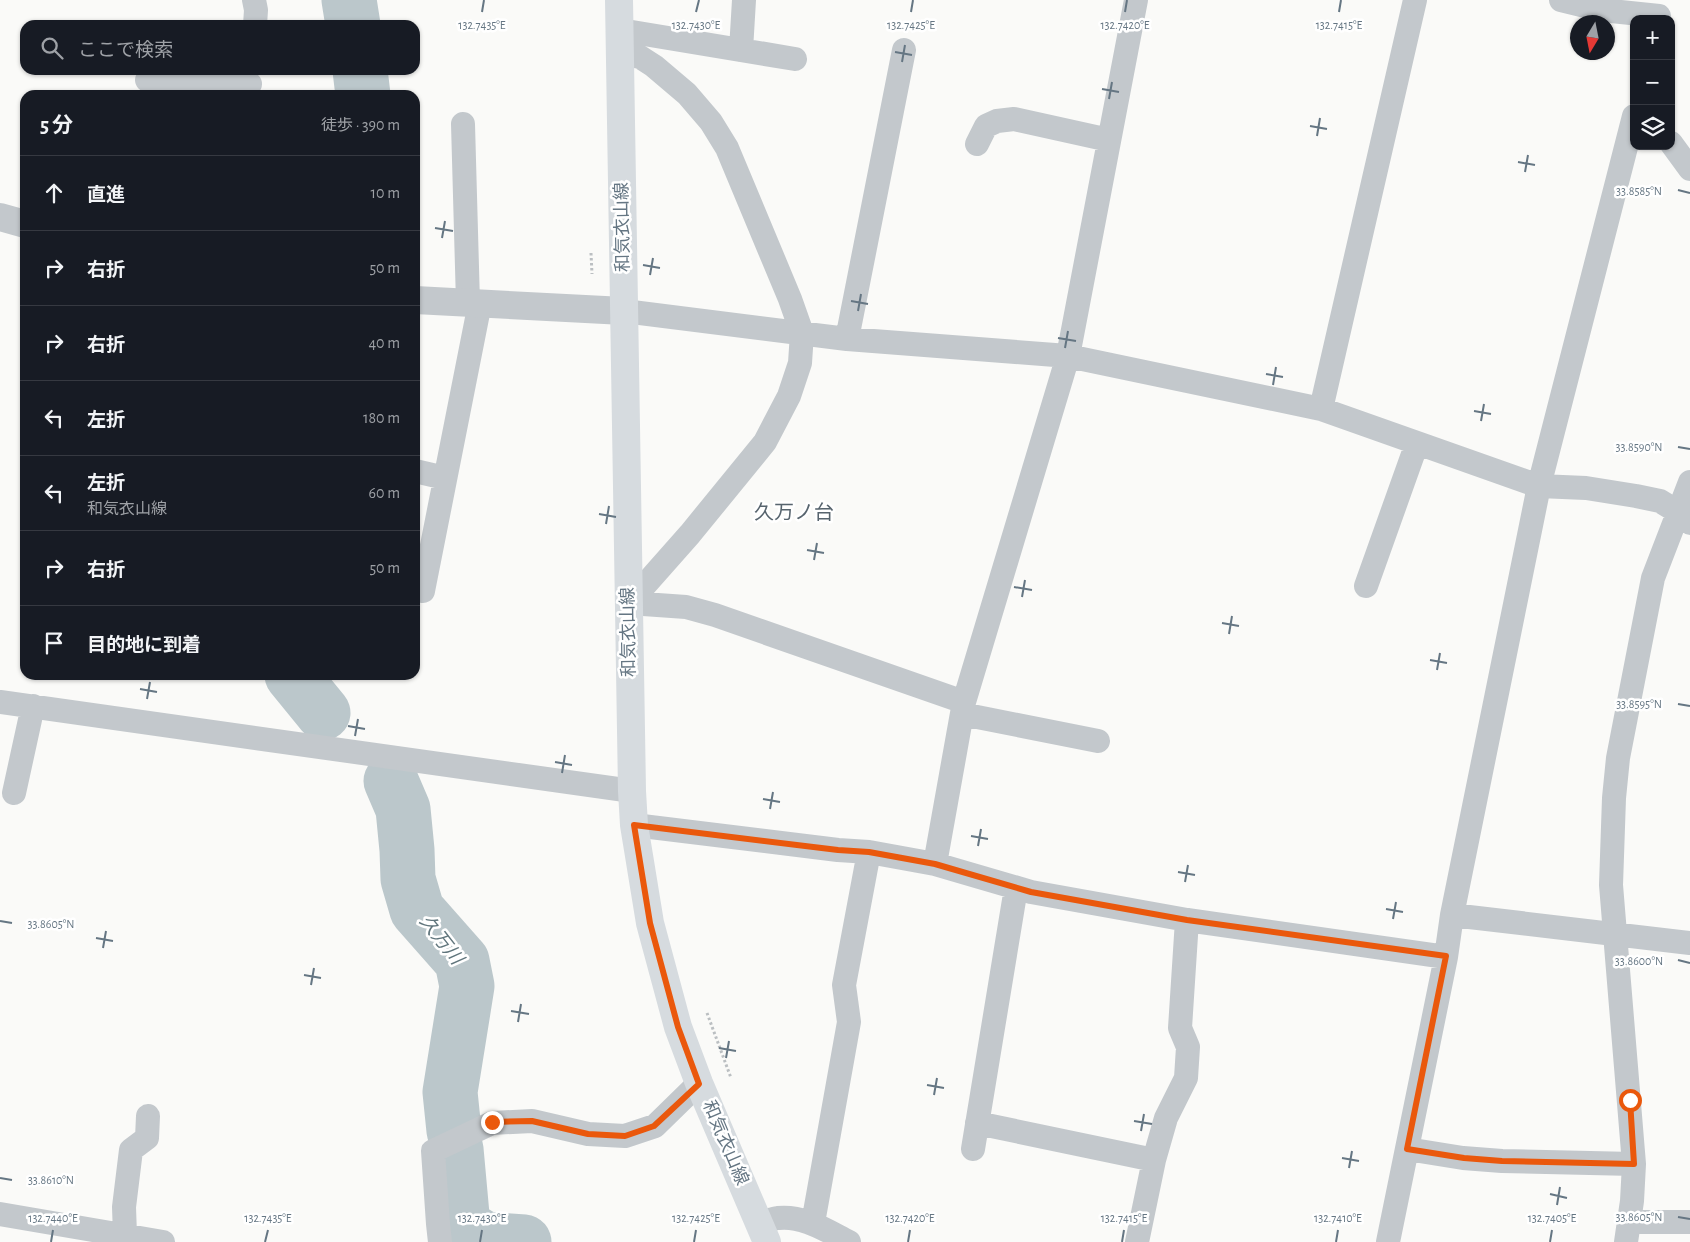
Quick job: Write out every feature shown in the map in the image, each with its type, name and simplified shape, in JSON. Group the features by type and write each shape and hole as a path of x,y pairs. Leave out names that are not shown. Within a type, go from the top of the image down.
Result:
{"main road":[{"name":"和気衣山線","path":"619,0 634,825 650,923 678,1027 699,1084 763,1232"}],"street":[{"path":"254,0 256,10 255,20"},
{"path":"741,50 744,0"},
{"path":"935,864 963,708 1068,356 1136,0"},
{"path":"1321,409 1415,0"},
{"path":"1561,0 1602,10 1661,12"},
{"path":"620,41 741,50 795,59"},
{"path":"620,41 687,94 711,122 727,148 790,299 802,333 800,363 789,396 765,442 690,534 629,603"},
{"path":"847,339 904,50"},
{"path":"147,80 250,83"},
{"path":"977,144 986,126 997,121 1014,119 1109,140"},
{"path":"420,590 424,591 446,478 474,303 463,124"},
{"path":"1388,1242 1539,486 1630,132"},
{"path":"1675,148 1690,169"},
{"path":"0,218 20,223"},
{"path":"420,300 624,310 847,339 1068,356 1321,409 1539,486 1586,488 1636,496 1660,502 1684,518"},
{"path":"1366,586 1417,443"},
{"path":"420,472 446,478"},
{"path":"1690,482 1684,518 1653,578 1618,758 1614,798 1612,884 1634,1164 1628,1232 1690,1222"},
{"path":"629,603 678,606 715,615 963,708 1098,740"},
{"path":"0,702 632,791"},
{"path":"14,793 33,706"},
{"path":"634,825 838,850 869,852 935,864 1031,892 1187,920 1446,956"},
{"path":"813,1223 849,1022 844,985 869,852"},
{"path":"972,1149 1016,888"},
{"path":"1452,915 1690,943"},
{"path":"1137,1242 1154,1160 1166,1118 1186,1078 1188,1047 1180,1028 1187,920"},
{"path":"440,1242 432,1152 492,1122 532,1121 588,1134 625,1136 654,1126 699,1084"},
{"path":"125,1235 124,1208 131,1150 147,1138 148,1116"},
{"path":"977,1123 1154,1160"},
{"path":"1407,1149 1464,1158 1502,1161 1634,1164"},
{"path":"0,1214 87,1235 125,1235 163,1242"},
{"path":"763,1232 780,1217 813,1223 848,1242"}],"waterway":[{"name":"久万川","path":"349,0 352,20"},
{"name":"久万川","path":"361,75 362,90"},
{"name":"久万川","path":"296,680 323,713"},
{"name":"久万川","path":"391,781 403,809 408,879 417,910 462,961 467,986 450,1092 454,1131"},
{"name":"久万川","path":"456,1149 463,1226 485,1239 524,1242"}],"district":[{"name":"久万ノ台","path":"794,513"}],"route":[{"path":"492,1122 532,1121 588,1134 625,1136 654,1126 699,1084 678,1027 650,923 634,825 838,850 869,852 935,864 1031,892 1187,920 1446,956 1407,1149 1464,1158 1502,1161 1634,1164 1630,1100"}]}
